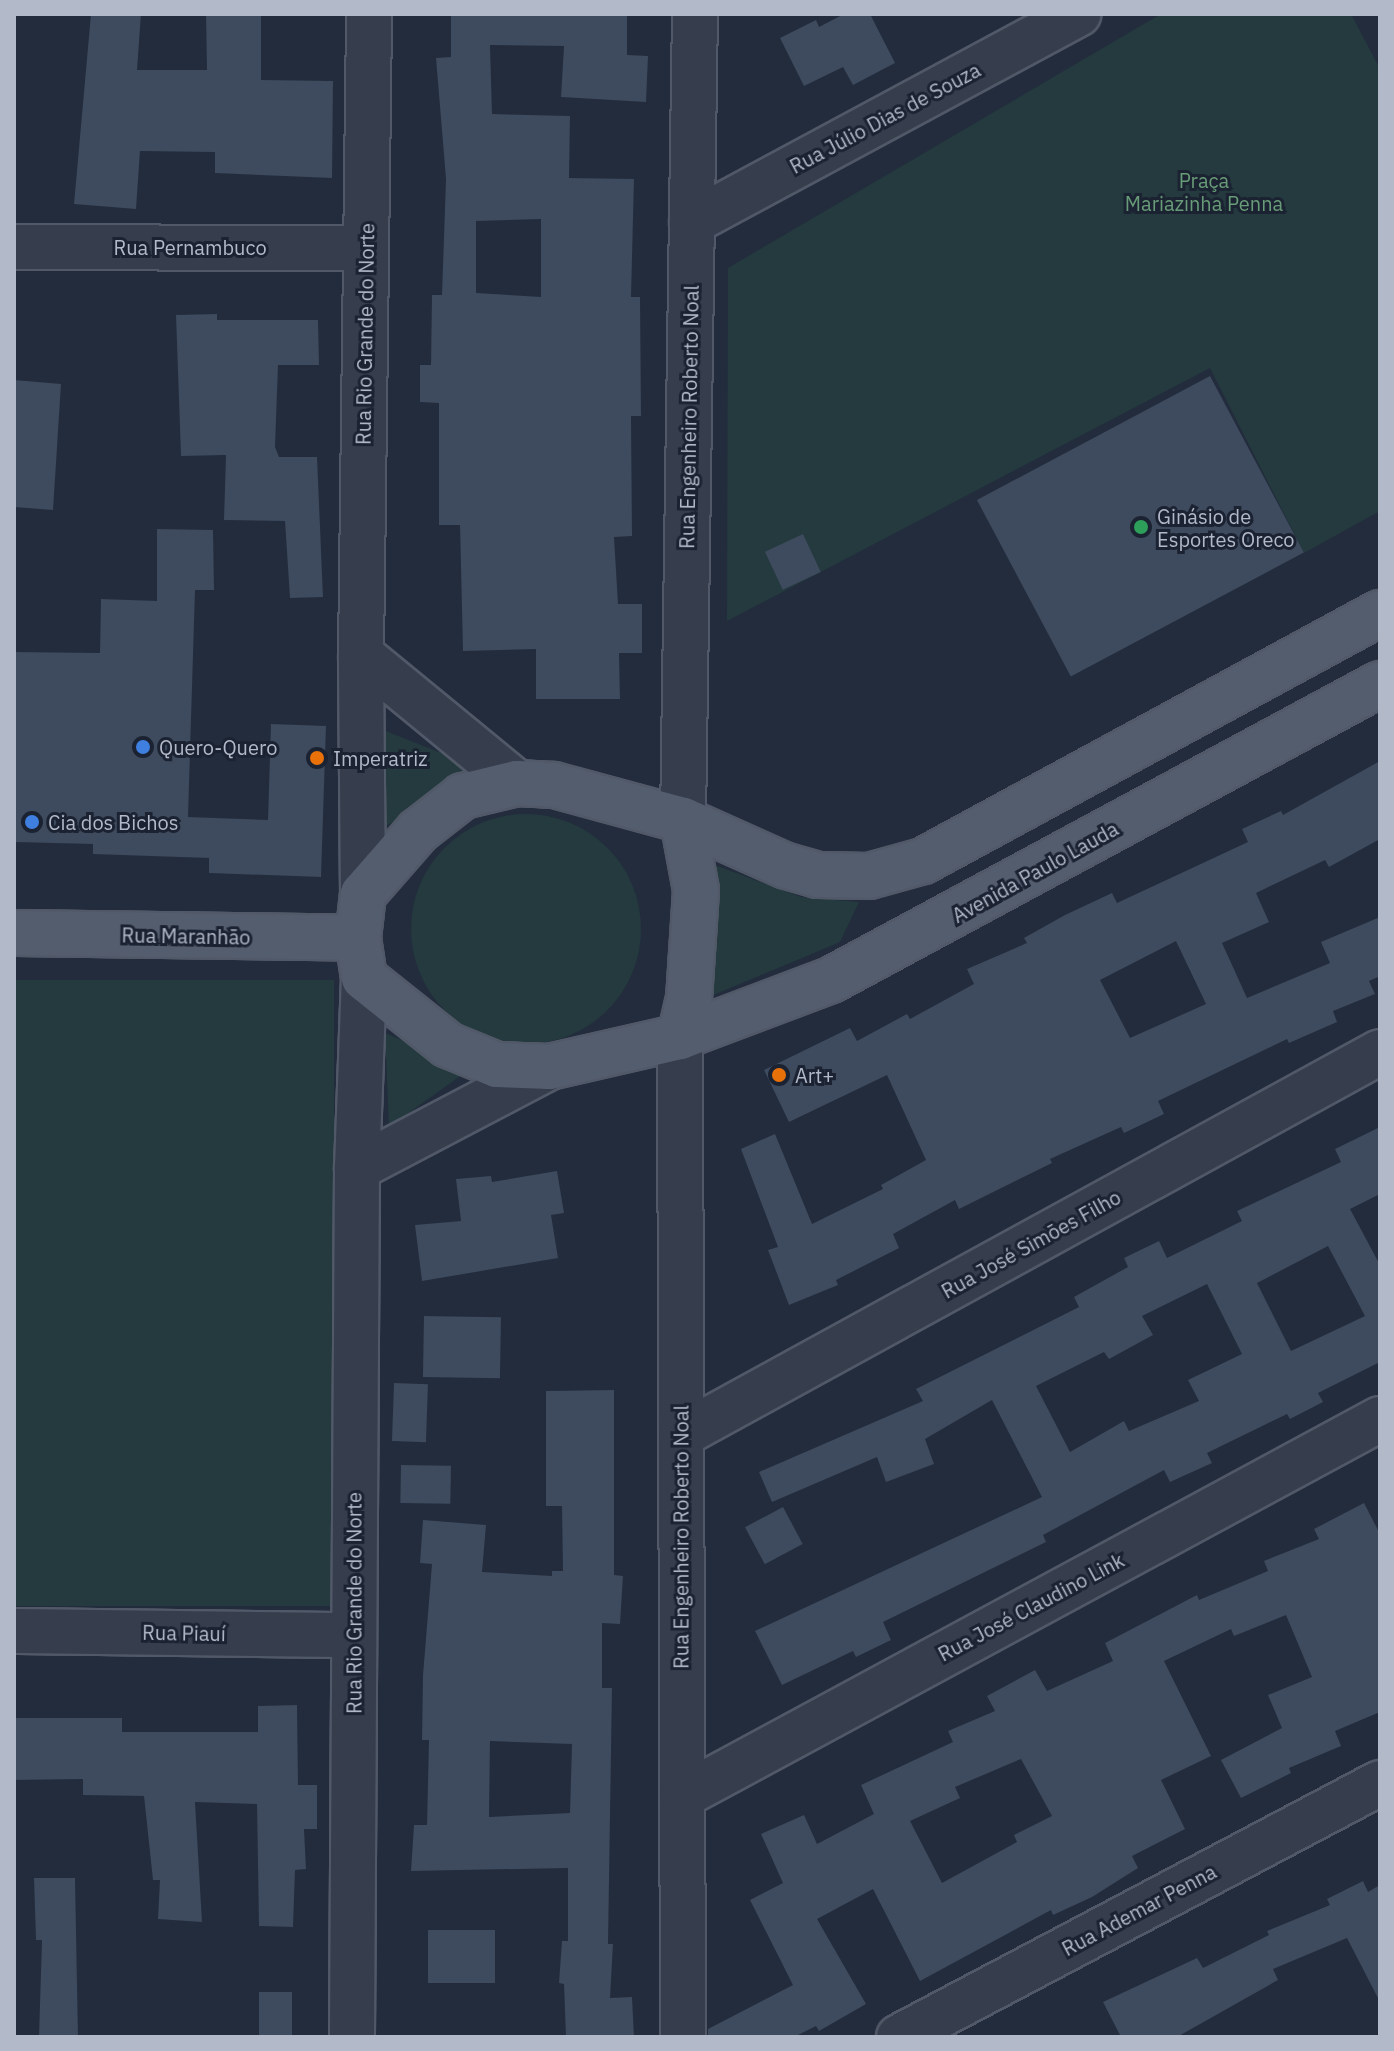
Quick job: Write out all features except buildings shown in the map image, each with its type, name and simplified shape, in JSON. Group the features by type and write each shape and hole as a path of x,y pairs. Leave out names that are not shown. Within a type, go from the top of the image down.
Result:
{"main road":[{"path":"361,958 363,894 418,831 463,796 517,783 554,785 683,820 818,875 869,876 923,861 1380,613"},
{"name":"Avenida Paulo Lauda","path":"361,958 448,1045 497,1065 549,1067 680,1037 831,980 1380,684"},
{"path":"680,1037 689,999 696,890 683,820"},
{"name":"Rua Maranhão","path":"14,933 361,958"}],"street":[{"name":"Rua Rio Grande do Norte","path":"363,894 361,655 369,14"},
{"name":"Rua Engenheiro Roberto Noal","path":"683,820 695,14"},
{"name":"Rua Júlio Dias de Souza","path":"692,222 1079,14"},
{"name":"Rua Pernambuco","path":"14,247 366,248"},
{"path":"361,655 517,783"},
{"name":"Rua Rio Grande do Norte","path":"352,2037 361,958"},
{"name":"Rua Engenheiro Roberto Noal","path":"680,1037 683,2037"},
{"name":"Rua José Simões Filho","path":"681,1435 1380,1052"},
{"path":"357,1168 549,1067"},
{"name":"Rua José Claudino Link","path":"682,1796 1380,1419"},
{"name":"Rua Piauí","path":"14,1631 354,1635"},
{"name":"Rua Ademar Penna","path":"899,2037 1380,1783"}],"green space":[{"name":"Praça Mariazinha Penna","path":"1161,14 1351,14 1380,69 1380,511 1304,553 1210,368 727,621 728,268"},
{"path":"378,728 482,769 376,832"},
{"path":"526,814 548,816 570,823 590,833 607,848 622,865 632,885 639,907 639,951 632,973 622,993 607,1010 590,1025 570,1035 548,1042 526,1044 504,1042 482,1035 462,1025 445,1010 430,993 420,973 413,951 411,929 413,907 420,885 430,865 445,848 462,833 482,823 504,816"},
{"path":"712,864 801,897 859,902 840,942 711,996"},
{"path":"14,980 334,980 334,1606 14,1606"},
{"path":"385,1033 470,1069 389,1127"}],"place":[{"name":"Ginásio de Esportes Oreco","path":"1141,527"},
{"name":"Quero-Quero","path":"143,747"},
{"name":"Imperatriz","path":"317,758"},
{"name":"Cia dos Bichos","path":"32,822"},
{"name":"Art+","path":"779,1075"}]}
